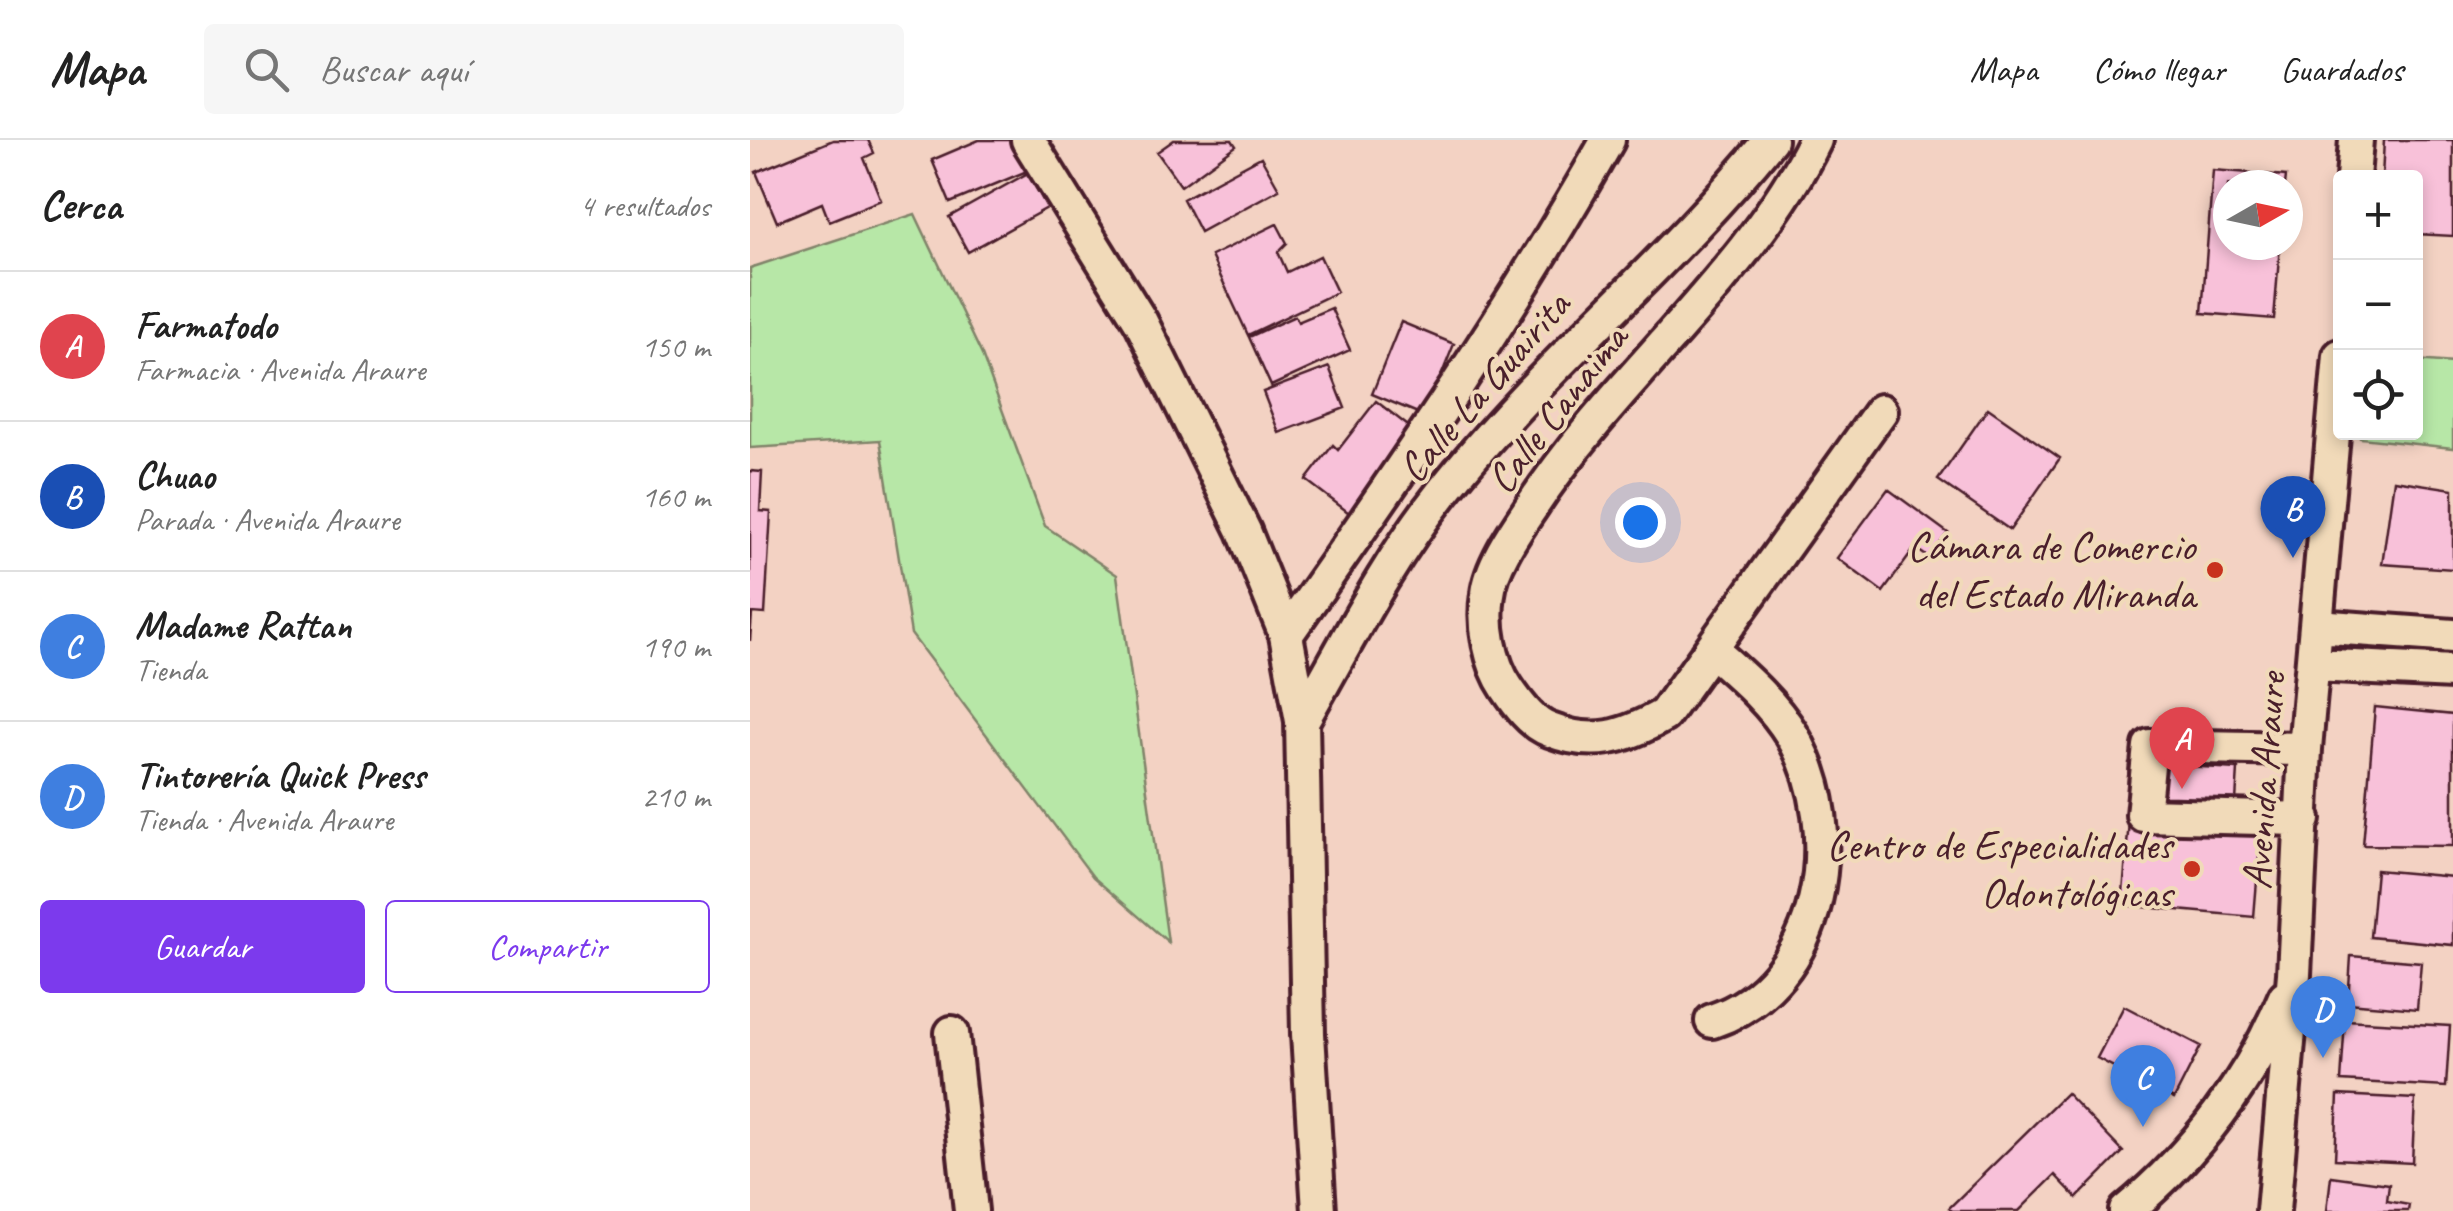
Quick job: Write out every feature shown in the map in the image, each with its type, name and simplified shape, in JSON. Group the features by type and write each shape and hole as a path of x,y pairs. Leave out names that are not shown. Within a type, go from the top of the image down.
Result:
{"street":[{"path":"1028,140 1141,322 1244,531 1286,635 1302,721 1308,1034 1319,1211"},
{"path":"1286,635 1420,444 1560,225 1608,140"},
{"name":"Calle La Guairita","path":"1302,721 1384,577 1441,494 1552,367 1770,140"},
{"name":"Calle Canaima","path":"1815,140 1753,236 1568,451 1516,530 1488,591 1496,671 1518,705 1546,729 1594,742 1631,734 1664,715 1880,411"},
{"path":"2354,170 2356,140"},
{"name":"Avenida Araure","path":"2272,1211 2294,974 2305,749 2333,438"},
{"path":"2317,626 2453,636"},
{"path":"1712,652 1754,687 1792,734 1811,777 1823,832 1819,879 1804,938 1778,979 1742,1011 1712,1020"},
{"path":"2314,665 2453,672"},
{"path":"2304,819 2143,815 2150,746 2305,749"},
{"path":"2126,1211 2177,1166 2219,1114 2274,1024 2294,974"},
{"path":"952,1033 971,1211"}],"green space":[{"path":"915,214 982,355 1045,526 1117,575 1168,942 1093,877 911,634 880,440 750,448 750,268"},
{"path":"2423,361 2453,363 2453,448 2379,440 2423,440"}],"building":[{"path":"833,140 868,140 874,153 864,158 881,200 829,221 822,203 777,222 756,172"},
{"path":"979,140 1015,140 1027,171 950,203 932,160"},
{"path":"1174,140 1232,140 1236,146 1181,186 1157,152"},
{"path":"2384,140 2453,140 2453,236 2423,234 2423,170 2382,170"},
{"path":"1261,157 1279,189 1200,232 1183,199"},
{"path":"2213,170 2213,260 2279,260 2274,319 2202,313"},
{"path":"1028,173 1047,208 968,252 949,217"},
{"path":"1277,224 1287,243 1278,252 1287,272 1320,256 1337,292 1248,335 1211,256"},
{"path":"1331,308 1350,350 1271,386 1249,337 1295,316 1298,322"},
{"path":"1401,322 1454,344 1425,416 1372,394"},
{"path":"1329,367 1345,408 1279,433 1263,392"},
{"path":"1376,401 1421,436 1357,519 1306,480 1333,445 1338,450"},
{"path":"1988,408 2060,458 2010,530 1938,480"},
{"path":"750,471 762,472 760,511 771,512 765,614 752,613 750,641"},
{"path":"2394,480 2453,489 2453,569 2382,564"},
{"path":"1888,489 1948,533 1929,558 1915,548 1883,592 1837,558"},
{"path":"2375,707 2453,715 2453,846 2363,845"},
{"path":"2129,763 2238,769 2235,817 2126,809"},
{"name":"Centro de Especialidades Odontológicas","path":"2129,821 2261,832 2254,917 2122,905"},
{"path":"2376,870 2453,877 2453,945 2370,937"},
{"path":"2351,956 2421,962 2417,1009 2348,1003"},
{"path":"2124,1006 2201,1046 2174,1099 2097,1058"},
{"path":"2345,1020 2450,1026 2446,1087 2341,1081"},
{"path":"2066,1093 2123,1152 2077,1198 2055,1175 2019,1211 1952,1211 1949,1208"},
{"path":"2338,1095 2415,1099 2412,1163 2335,1159"},
{"path":"2331,1176 2389,1184 2387,1201 2409,1205 2408,1211 2327,1211"}],"place":[{"name":"Chuao","path":"2293,558"},
{"name":"Cámara de Comercio del Estado Miranda","path":"2215,570"},
{"name":"Farmatodo","path":"2182,789"},
{"name":"Centro de Especialidades Odontológicas","path":"2192,869"},
{"name":"Tintorería Quick Press","path":"2323,1058"},
{"name":"Madame Rattan","path":"2143,1127"}]}
